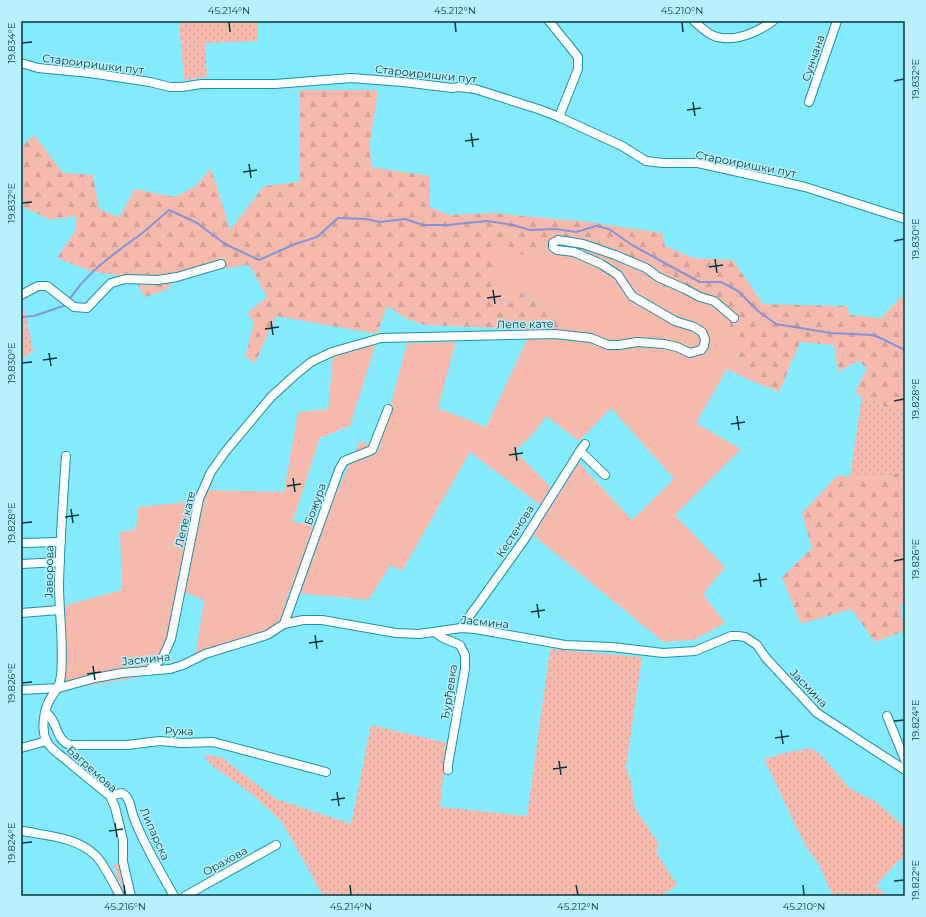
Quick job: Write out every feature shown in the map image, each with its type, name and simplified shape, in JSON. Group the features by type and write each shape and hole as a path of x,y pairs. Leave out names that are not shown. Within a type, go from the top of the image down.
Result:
{"street":[{"path":"549,21 578,57 578,69 559,117"},
{"path":"694,21 706,32 717,37 730,38 742,37 760,30 773,21"},
{"name":"Сунчана","path":"809,102 837,21"},
{"name":"Староиришки пут","path":"21,63 38,68 90,73 150,82 170,87 201,84 275,84 351,78 452,88 475,88 559,117 622,146 646,161 663,163 698,163 805,187 905,219"},
{"name":"Лепе кате","path":"148,671 162,657 171,639 199,499 211,472 225,452 271,397 311,362 332,352 381,338 556,334 591,338 608,345 637,342 658,343 677,347 690,353 701,350 704,346 705,339 702,332 694,327 675,321 632,296 618,276 601,264 574,252 557,250 553,247 553,242 558,240 583,244 646,268 658,277 700,298 714,301 734,318"},
{"path":"21,295 38,286 47,286 62,296 74,307 87,308 111,283 126,279 158,280 177,277 221,264"},
{"name":"Божура","path":"284,624 339,470 344,461 372,450 388,409"},
{"name":"Кестенова","path":"461,628 524,540 585,444"},
{"path":"580,451 605,475"},
{"name":"Јаворова","path":"59,688 62,656 59,610 60,562 66,456"},
{"path":"21,543 61,542"},
{"path":"21,564 60,562"},
{"path":"21,613 59,610"},
{"name":"Јасмина","path":"21,690 59,688 95,678 122,673 170,669 184,665 205,654 267,635 284,624 311,619 351,624 386,632 419,634 436,633 461,628 475,629 565,645 663,653 695,651 731,636 738,636 745,637 757,645 766,658 817,713 905,770"},
{"name":"Ђурђевка","path":"436,633 443,638 460,645 465,655 465,669 448,770"},
{"path":"21,748 46,741 44,728 45,712 51,698 59,688"},
{"name":"Ружа","path":"45,712 51,717 61,740 70,745 121,745 160,741 213,742 326,772"},
{"path":"887,716 905,760"},
{"name":"Багремова","path":"46,741 110,796 115,807 123,840 123,862 131,896"},
{"name":"Липарска","path":"110,796 122,793 127,796 133,817 154,861 174,896"},
{"path":"23,831 59,837 72,841 85,848 96,857 110,877 120,896"},
{"name":"Орахова","path":"185,896 276,845"}],"green space":[{"path":"179,21 258,21 258,41 205,43 207,77 184,80"},
{"path":"300,90 378,90 370,142 371,167 430,176 430,207 448,215 493,213 589,222 662,233 665,246 693,258 733,260 763,304 847,306 850,315 881,318 905,293 905,408 894,411 855,393 867,368 858,361 838,372 834,345 800,342 779,392 747,379 732,342 728,307 649,282 607,250 551,246 523,255 491,304 515,303 520,292 554,313 570,336 545,335 496,328 424,325 405,318 387,306 377,334 276,316 255,363 245,357 254,323 247,313 267,297 253,271 248,265 175,280 166,290 145,297 134,278 90,271 57,258 76,229 75,216 50,220 21,206 21,147 34,135 63,173 93,175 99,209 119,217 135,189 174,197 196,186 211,168 230,230 264,186 300,182"},
{"path":"551,246 607,250 649,282 728,307 732,342 747,379 727,369 696,423 741,449 675,515 725,567 703,594 725,623 694,640 663,642 532,534 579,463 632,520 674,479 611,408 579,441 546,416 535,432 515,451 551,487 540,505 470,452 402,571 391,565 368,600 289,591 280,622 256,637 196,653 204,600 179,590 161,661 140,677 63,690 66,605 122,590 120,532 136,529 138,507 199,501 205,490 284,492 298,412 328,409 333,354 376,343 350,426 320,438 293,521 320,528 360,441 379,449 407,343 456,342 438,408 486,427 530,333 569,336 554,313 521,292 516,303 491,304 496,249 523,255"},
{"path":"21,311 25,311 33,351 21,360"},
{"path":"862,396 894,411 905,408 905,472 882,477 850,477"},
{"path":"905,472 905,605 900,605 904,631 875,642 851,609 801,624 782,577 812,548 802,513 838,475 850,477 882,477"},
{"path":"550,649 642,657 626,767 631,781 635,808 659,844 656,852 677,885 662,896 323,896 282,822 253,795 210,764 203,754 221,757 276,799 351,824 371,725 447,743 440,807 527,816"},
{"path":"811,748 821,755 849,788 878,803 905,828 905,858 899,860 876,886 888,896 834,896 819,865 805,845 764,759"},
{"path":"120,862 126,892 126,895 113,866"}],"waterway":[{"path":"69,300 84,280 111,256 145,231 169,210 197,223 225,244 259,260 295,244 317,237 338,218 366,219 380,222 405,219 423,225 447,225 487,221 513,225 530,230 556,229 576,232 596,226 609,229 632,245 700,282 721,282 738,291 758,311 776,324 831,333 874,335 905,350"},
{"path":"21,317 34,316 66,305 67,303"}]}
